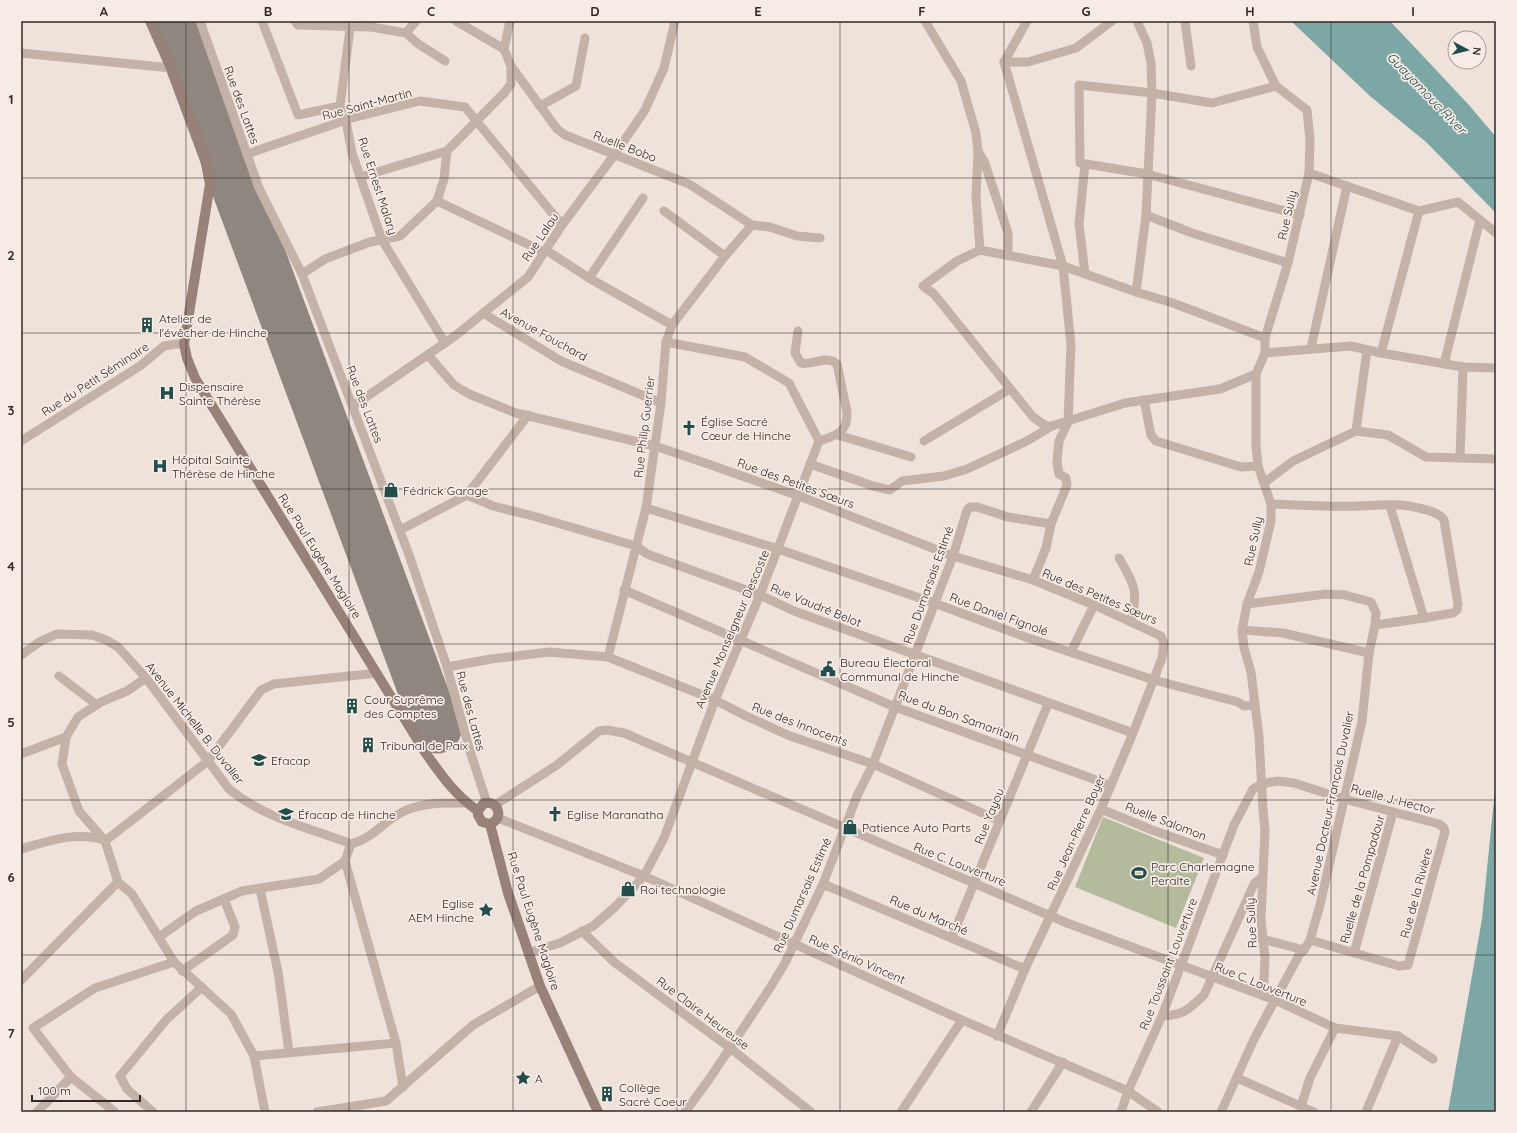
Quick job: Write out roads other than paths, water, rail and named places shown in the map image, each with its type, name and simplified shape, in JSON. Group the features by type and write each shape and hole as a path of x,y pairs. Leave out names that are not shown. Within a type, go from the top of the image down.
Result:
{"main road":[{"name":"Rue Paul Eugène Magloire","path":"150,21 204,153 210,184 184,344 187,358 195,378 425,752 449,786 465,803 478,811"},
{"path":"491,804 498,810 494,821 482,822 478,815 481,805 491,804"},
{"name":"Rue Paul Eugène Magloire","path":"494,821 508,893 528,953 540,986 598,1112"}],"street":[{"name":"Rue des Lattes","path":"200,21 259,188 302,274 400,530 447,667 469,748 491,804"},
{"path":"262,21 298,115 340,106 351,24"},
{"path":"295,21 298,25 372,24 406,33 417,44 445,61"},
{"path":"406,33 416,21"},
{"path":"456,21 504,48"},
{"path":"360,177 447,151 505,92 511,84 511,66 504,48 510,21"},
{"name":"Rue Lalau","path":"353,406 445,343 528,277 562,225 616,154 645,110 664,68 674,21"},
{"path":"925,21 961,81 976,133 978,151 976,197 980,250"},
{"path":"1027,21 1004,62 1063,266 1071,345 1068,422 1059,441 1057,462 1059,474 1066,478 1067,485 1051,524 1046,548 1033,580"},
{"path":"1004,62 1028,62 1076,48 1112,21"},
{"path":"1136,292 1146,215 1152,93 1151,63 1147,43 1137,21"},
{"path":"1185,21 1191,66"},
{"name":"Rue Sully","path":"1253,21 1257,47 1276,86 1307,110 1310,140 1309,173 1300,215 1288,263 1265,338 1265,353 1256,374 1256,446 1258,466 1271,504 1271,521 1259,572 1247,604 1242,630 1244,648 1251,672 1259,737 1265,831 1262,877 1262,939 1265,958 1263,996"},
{"path":"540,106 576,86 585,38"},
{"path":"21,53 170,68"},
{"name":"Ruelle Bobo","path":"511,66 557,129 566,135 689,184 752,225"},
{"path":"1276,86 1212,103 1152,93 1079,85 1080,163 1147,174 1300,215"},
{"name":"Rue Saint-Martin","path":"247,154 346,120 420,101 465,107 562,225"},
{"name":"Rue Ernest Malary","path":"340,106 346,120 352,153 382,240 445,343"},
{"path":"302,274 325,259 370,242 400,236 437,201 444,179 447,151"},
{"path":"978,151 984,161 1008,234 1008,255"},
{"path":"1085,164 1078,224 1085,274"},
{"path":"1309,173 1419,211 1458,202 1496,233"},
{"path":"1311,348 1347,186"},
{"path":"588,278 643,198"},
{"path":"437,201 545,251 588,278 672,325"},
{"path":"664,211 725,256"},
{"path":"1381,353 1419,211"},
{"path":"1146,215 1192,233 1288,263"},
{"path":"1444,364 1480,220"},
{"path":"752,225 770,227 797,236 820,238"},
{"name":"Rue Philip Guerrier","path":"608,657 646,508 661,403 666,342 672,325 725,256 752,225"},
{"path":"1256,374 1220,389 1125,403 1068,422 1046,426 1033,417 934,294 923,286 957,261 980,250 1063,266 1136,292 1173,303 1265,338"},
{"name":"Avenue Fouchard","path":"483,313 561,360 661,403"},
{"path":"798,331 795,353 801,363 806,365 826,360 837,364 848,420 845,428 838,436"},
{"path":"666,342 745,357 789,383 819,441 838,436 911,457"},
{"name":"Rue du Petit Séminaire","path":"21,441 140,366 164,346 184,344"},
{"path":"1265,353 1311,348 1351,346 1381,353 1463,367 1496,368"},
{"path":"1356,431 1367,350"},
{"name":"Rue des Petites Sœurs","path":"428,355 454,385 503,408 528,416 655,446 799,496 953,556 1033,580 1131,621 1161,636"},
{"path":"1460,458 1463,367"},
{"path":"924,441 1010,389"},
{"path":"1144,400 1151,435 1156,441 1241,467 1258,466"},
{"path":"400,530 467,496 528,416"},
{"path":"810,464 873,486 890,490 902,481 944,476 968,469 1027,441 1052,426"},
{"path":"1264,483 1293,461 1356,431 1388,435 1426,457 1496,459"},
{"name":"Avenue Monseigneur Descoste","path":"528,953 560,943 593,926 604,917 644,876 664,838 715,700 760,595 819,441"},
{"name":"Rue Vaudré Belot","path":"467,496 492,506 636,546 647,554 760,595 794,612 1048,704 1133,733"},
{"path":"1271,504 1328,507 1407,505 1439,514 1444,520 1458,604 1457,610 1453,613 1375,625"},
{"path":"1390,506 1424,618"},
{"name":"Rue Dumarsais Estimé","path":"685,1112 693,1108 730,1048 770,988 794,944 823,884 844,828 857,796 873,764 915,656 953,556 967,510 970,507 977,507 1008,517 1051,524"},
{"name":"Rue Daniel Fignolé","path":"646,508 778,548 1154,680 1238,702 1244,706 1254,705"},
{"path":"1118,558 1134,584 1136,598 1131,621"},
{"name":"Rue du Bon Samaritain","path":"624,590 895,707 1110,785"},
{"name":"Avenue Docteur François Duvalier","path":"1221,1112 1254,1039 1299,955 1310,940 1320,905 1362,721 1369,653 1376,613 1371,602 1345,595 1326,594 1247,604"},
{"path":"1071,652 1094,605"},
{"path":"1242,630 1290,635 1369,653"},
{"name":"Avenue Michelle B. Duvalier","path":"21,655 41,641 57,634 92,635 106,640 118,647 146,678 229,789 245,802 268,814 351,844"},
{"name":"Rue Jean-Pierre Boyer","path":"997,1036 1025,969 1101,809 1133,733 1154,680 1164,648 1161,636"},
{"name":"Rue des Innocents","path":"447,667 499,658 549,652 608,657 715,700 790,736 873,764 1000,821"},
{"path":"105,841 208,761 261,690 268,686 377,673"},
{"path":"59,676 96,705"},
{"path":"146,678 127,691 96,705 78,717 66,737 62,764 79,811 105,841 118,882 132,894 174,962 182,971 231,1014 254,1056 264,1112"},
{"name":"Rue Yayou","path":"952,937 976,882 1048,704"},
{"name":"Rue C. Louverture","path":"491,804 557,765 600,731 607,730 624,733 844,828 976,882 1051,916 1275,1000 1335,1028 1398,1036 1433,1059"},
{"path":"21,754 66,737"},
{"name":"Ruelle J. Hector","path":"1261,784 1277,781 1294,783 1344,799 1439,824 1444,828 1444,832"},
{"name":"Rue Toussaint Louverture","path":"1121,1112 1128,1091 1162,1016 1180,965 1244,803 1252,790 1261,784"},
{"path":"403,1087 396,1043 345,861 351,844 359,842 397,815 413,806 442,803 465,803"},
{"name":"Ruelle Salomon","path":"1101,809 1152,830 1223,855"},
{"name":"Ruelle de la Pompadour","path":"1354,953 1394,812"},
{"name":"Rue Sténio Vincent","path":"494,821 557,840 644,876 997,1036 1063,1062 1128,1091 1158,1112"},
{"name":"Rue de la Rivière","path":"1354,953 1404,967 1408,965 1444,832"},
{"path":"21,849 68,836 90,836 105,841"},
{"path":"159,937 196,911 242,891 318,878 345,861"},
{"path":"1162,1016 1178,1016 1191,1008 1204,995 1254,884 1262,877"},
{"path":"21,980 118,882"},
{"name":"Rue du Marché","path":"823,884 1025,969"},
{"path":"260,889 278,972 289,1052"},
{"path":"182,971 233,934 235,927 224,899"},
{"name":"Rue Claire Heureuse","path":"582,931 614,962 730,1048 811,1112"},
{"path":"1262,939 1304,950"},
{"path":"1310,940 1354,953"},
{"path":"115,1112 71,1077 33,1028 95,988 174,962"},
{"path":"317,1112 386,1101 474,1024 540,986"},
{"path":"153,1112 127,1089 120,1076 166,1020 202,987"},
{"path":"901,1112 962,1020"},
{"path":"1302,1106 1310,1078 1335,1028"},
{"path":"1366,1112 1398,1036"},
{"path":"254,1056 396,1043"},
{"path":"1031,1112 1063,1062"},
{"path":"37,1112 71,1077"},
{"path":"1237,1078 1314,1112"}],"water":[{"name":"Guayamouc River","path":"1291,21 1390,21 1468,104 1496,137 1496,213 1426,142 1371,97"},
{"path":"1496,779 1496,1112 1448,1112 1482,919"}],"place":[{"name":"Atelier de l'évêcher de Hinche","path":"147,325"},
{"name":"Dispensaire Sainte Thérèse","path":"167,393"},
{"name":"Église Sacré Cœur de Hinche","path":"689,428"},
{"name":"Hôpital Sainte Thérèse de Hinche","path":"160,466"},
{"name":"Fédrick Garage","path":"391,490"},
{"name":"Bureau Électoral Communal de Hinche","path":"828,669"},
{"name":"Cour Suprême des Comptes","path":"352,706"},
{"name":"Tribunal de Paix","path":"368,745"},
{"name":"Efacap","path":"259,760"},
{"name":"Éfacap de Hinche","path":"286,814"},
{"name":"Eglise Maranatha","path":"555,814"},
{"name":"Patience Auto Parts","path":"850,827"},
{"name":"Parc Charlemagne Peralte","path":"1139,873"},
{"name":"Roi technologie","path":"628,889"},
{"name":"Eglise AEM Hinche","path":"486,910"},
{"name":"A","path":"523,1078"},
{"name":"Collège Sacré Coeur","path":"607,1094"}]}
